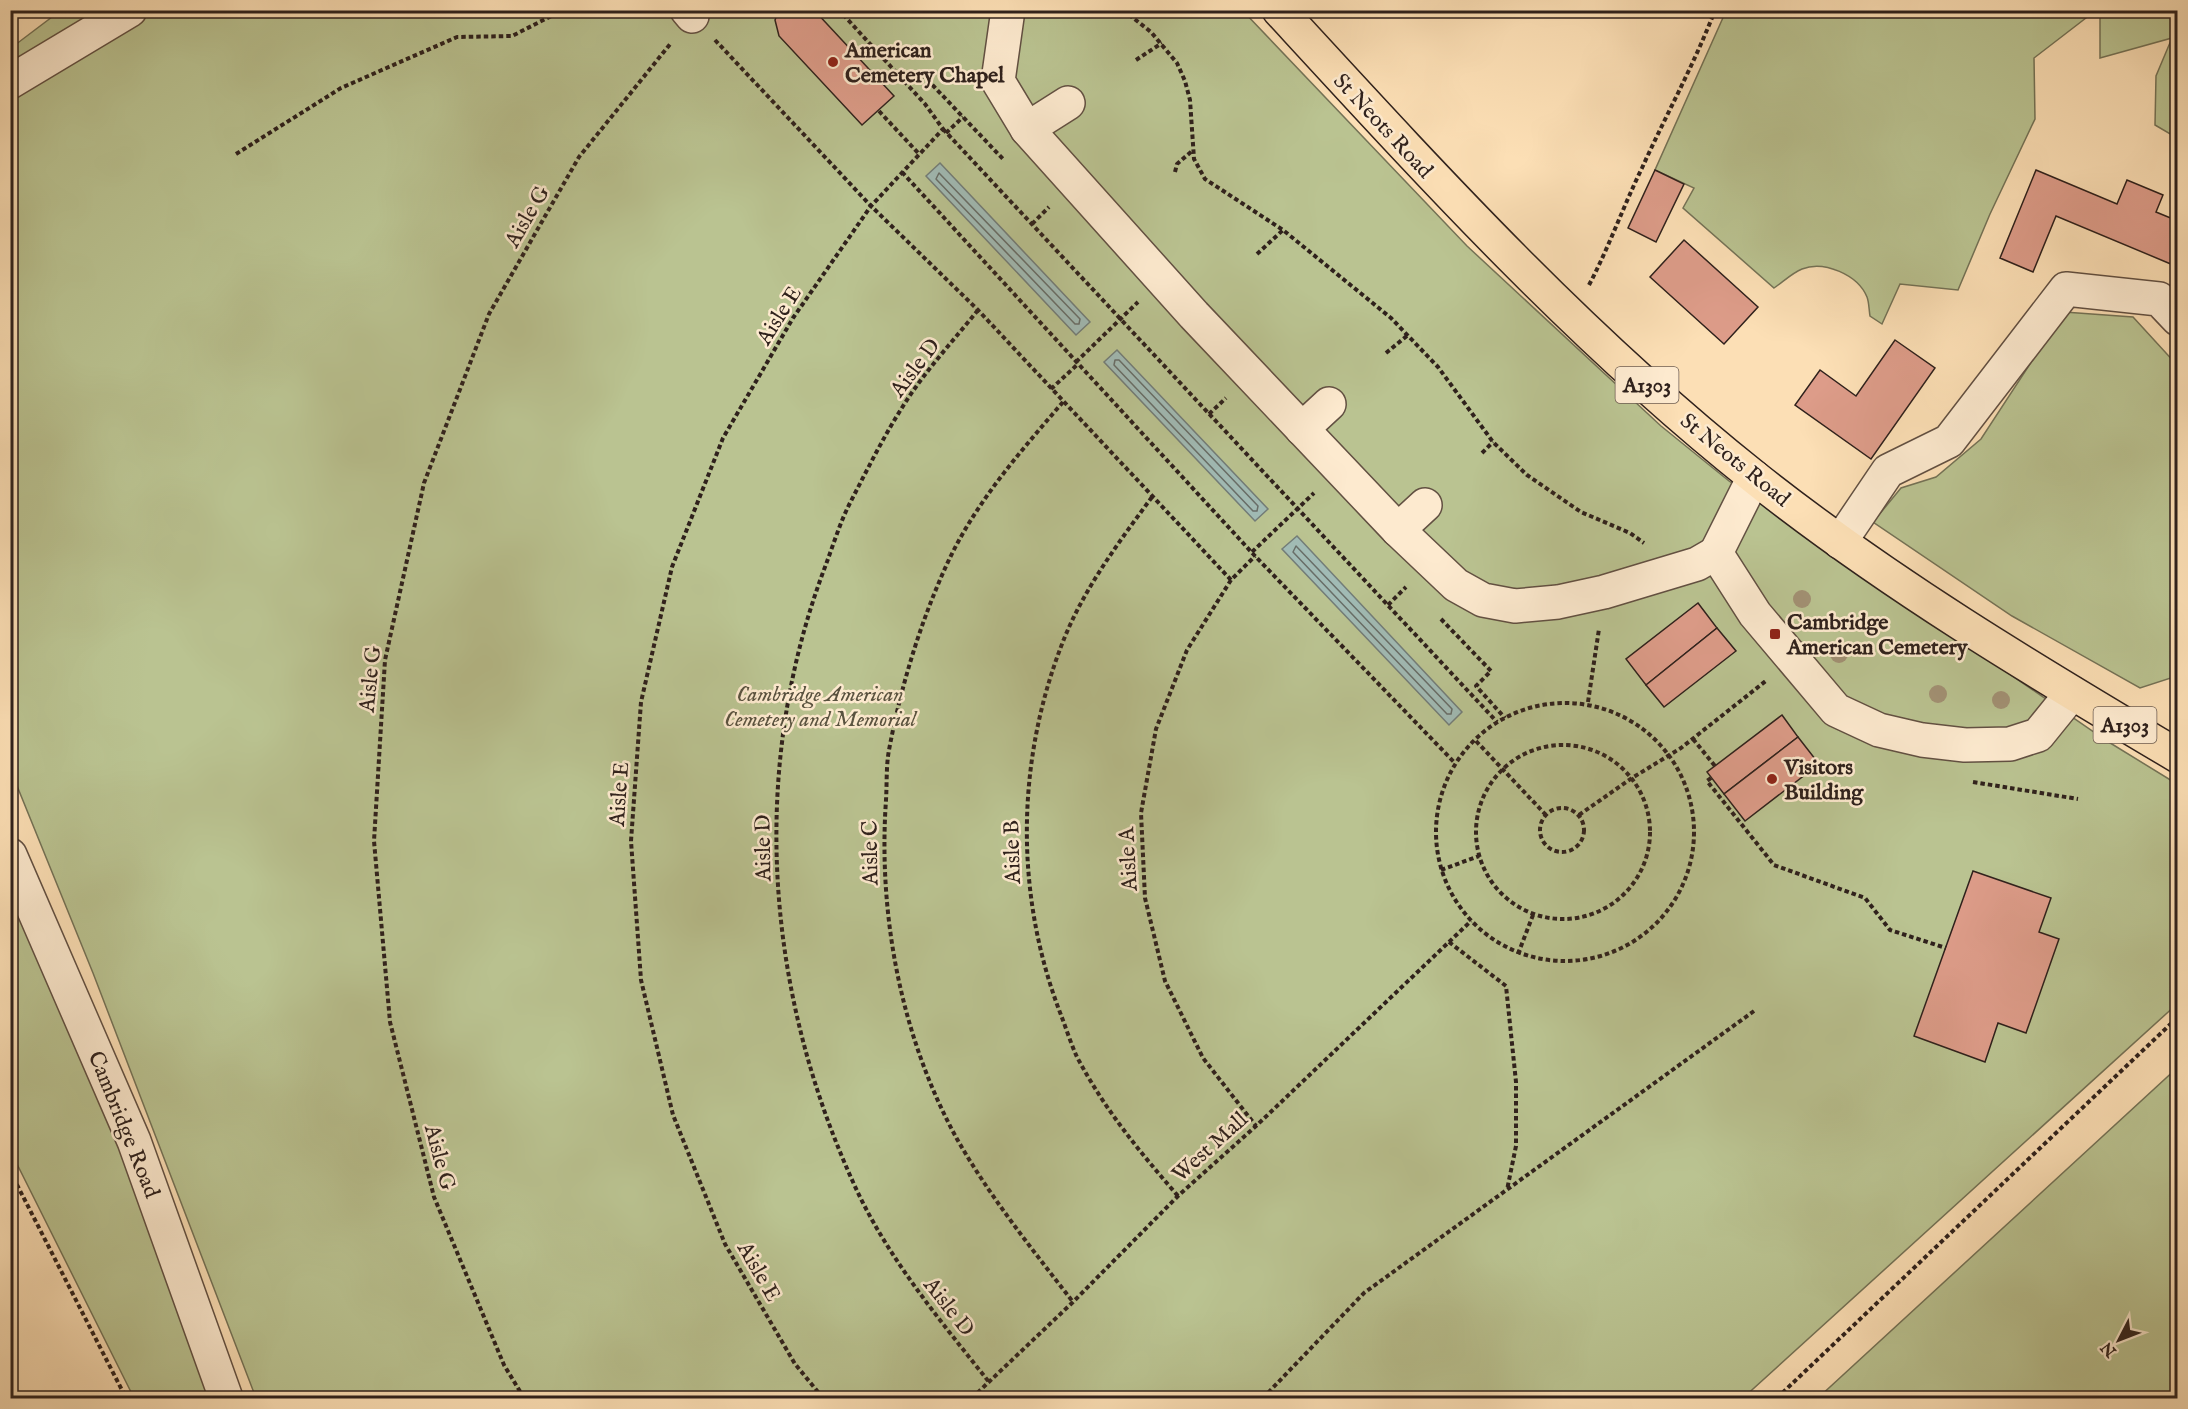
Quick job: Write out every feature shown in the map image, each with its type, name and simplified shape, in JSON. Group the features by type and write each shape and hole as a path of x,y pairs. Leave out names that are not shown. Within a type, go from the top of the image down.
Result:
{"highway":[{"name":"St Neots Road","path":"1279,10 1451,197 1558,306 1754,477 1840,542 2072,693 2178,756"}],"street":[{"path":"10,82 130,10"},
{"path":"1008,10 998,81 1027,129 1123,220 1203,306 1302,429 1398,530 1456,585 1484,600 1515,606 1558,602 1604,592 1697,564 1716,552 1754,477"},
{"path":"1027,129 1068,103"},
{"path":"1840,542 1888,471 1949,441 2066,289 2159,299 2178,319"},
{"path":"1302,429 1329,404"},
{"path":"1398,530 1425,505"},
{"path":"1716,552 1755,614 1781,669 1836,710 1879,730 1922,740 1965,745 2010,744 2038,735 2072,693"},
{"name":"Cambridge Road","path":"10,855 134,1141 226,1398"}],"path":[{"path":"236,154 341,88 436,46 457,37 512,36 563,10"},
{"path":"839,10 925,104 945,131 1497,722"},
{"path":"1123,10 1162,43 1177,63 1185,81 1192,116 1193,150 1197,168 1213,186 1227,191 1284,230 1335,270 1408,335 1438,367 1493,442 1527,476 1581,512 1630,533 1643,543 1662,575"},
{"path":"1593,278 1604,260 1642,167 1690,71 1715,10"},
{"path":"690,13 871,206 978,310 1231,580"},
{"name":"Aisle G","path":"524,1398 504,1365 434,1197 390,1022 374,841 385,660 424,483 489,314 579,157 690,13"},
{"path":"1136,60 1162,43"},
{"path":"879,111 919,154"},
{"name":"Aisle E","path":"823,1398 795,1364 725,1244 673,1115 641,980 631,841 641,702 672,567 723,438 793,318 871,206 919,154 963,117"},
{"path":"1175,172 1177,164 1193,150"},
{"path":"902,172 1253,554 1454,762"},
{"path":"1032,224 1050,207"},
{"path":"1257,254 1284,230"},
{"path":"1051,389 1139,301"},
{"name":"Aisle D","path":"978,310 906,402 849,504 808,614 800,648 783,728 775,844 784,961 811,1075 854,1184 912,1285 989,1382"},
{"path":"1386,353 1408,335"},
{"name":"Aisle C","path":"1063,402 998,478 948,563 911,655 889,752 882,851 892,950 917,1047 957,1138 1010,1222 1073,1302"},
{"path":"1209,414 1219,405"},
{"path":"1482,453 1493,442"},
{"name":"Aisle B","path":"1152,496 1104,562 1065,638 1038,720 1026,805 1029,891 1046,975 1077,1055 1121,1129 1178,1196"},
{"name":"Aisle A","path":"1256,1126 1203,1058 1165,981 1145,898 1141,813 1156,729 1187,650 1231,580 1253,554 1308,499"},
{"path":"1388,605 1408,585"},
{"path":"1588,702 1604,592"},
{"path":"1762,670 1781,669"},
{"path":"1580,815 1632,778 1670,756 1781,669"},
{"path":"1588,702 1619,711 1643,728 1670,756 1687,789 1695,825 1692,862 1678,896 1656,926 1627,947 1592,960 1554,963 1518,954 1471,921 1455,902 1441,870 1435,834 1439,799 1454,762 1476,741 1497,722 1532,706 1588,702"},
{"path":"1693,739 1715,766"},
{"path":"1476,741 1503,766 1545,814"},
{"path":"1547,744 1594,748 1632,778 1650,811 1650,850 1634,885 1604,910 1566,919 1533,915 1496,887 1479,856 1476,830 1479,804 1503,766 1547,744"},
{"path":"1711,778 1707,781 1774,865 1865,898 1890,930 1946,948"},
{"path":"1557,807 1571,809 1580,815 1585,831 1580,845 1567,852 1553,851 1542,842 1539,827 1545,814 1557,807"},
{"path":"1441,870 1479,856"},
{"path":"1518,954 1533,915"},
{"name":"West Mall","path":"972,1398 1073,1302 1178,1196 1256,1126 1471,921"},
{"path":"1449,942 1506,986 1516,1082 1516,1146 1507,1190"},
{"path":"1263,1398 1364,1293 1754,1011"},
{"path":"1777,1398 2178,1017"},
{"path":"10,1171 126,1398"}],"green space":[{"name":"Cambridge American Cemetery and Memorial","path":"60,11 1243,11 1467,246 1661,426 1729,481 2107,741 2177,784 2177,1004 1743,1398 256,1398 93,973 11,771 11,48"},
{"path":"1726,11 2095,11 2034,58 2035,119 1990,214 1958,290 1900,284 1882,324 1870,316 1869,304 1863,289 1848,276 1830,268 1820,266 1802,269 1774,288 1683,208 1694,188 1655,170"},
{"path":"2100,11 2177,11 2177,138 2155,125 2156,76 2172,38 2100,58"},
{"path":"2064,312 2133,317 2177,365 2177,676 2140,688 2012,616 1873,522 1901,488 1936,477 1981,439"},
{"path":"10,889 98,1083 214,1398 134,1398 11,1152"},
{"path":"2177,1068 2177,1398 1818,1398"}],"water":[{"path":"940,163 1090,322 1076,335 926,176"},
{"path":"1117,350 1268,509 1255,521 1104,362"},
{"path":"1297,536 1462,712 1449,725 1282,549"}],"building":[{"name":"American Cemetery Chapel","path":"779,10 814,10 894,96 862,125 779,36 775,20"},
{"path":"1655,170 1684,184 1656,242 1628,228"},
{"path":"2036,170 2117,204 2127,180 2163,195 2156,212 2178,221 2178,267 2056,216 2033,272 2000,258"},
{"path":"1684,240 1758,307 1724,344 1650,277"},
{"path":"1895,340 1935,368 1871,459 1795,405 1820,370 1856,396"},
{"path":"1698,603 1717,628 1646,685 1626,659"},
{"path":"1717,628 1736,651 1664,707 1646,685"},
{"path":"1782,715 1798,737 1724,794 1707,772"},
{"name":"Visitors Building","path":"1798,737 1819,764 1745,821 1724,794"},
{"path":"1973,871 2051,898 2039,932 2059,939 2026,1033 1998,1023 1985,1062 1914,1036"}],"place":[{"name":"American Cemetery Chapel","path":"833,62"},
{"name":"Cambridge American Cemetery","path":"1775,634"},
{"name":"Visitors Building","path":"1772,779"}]}
